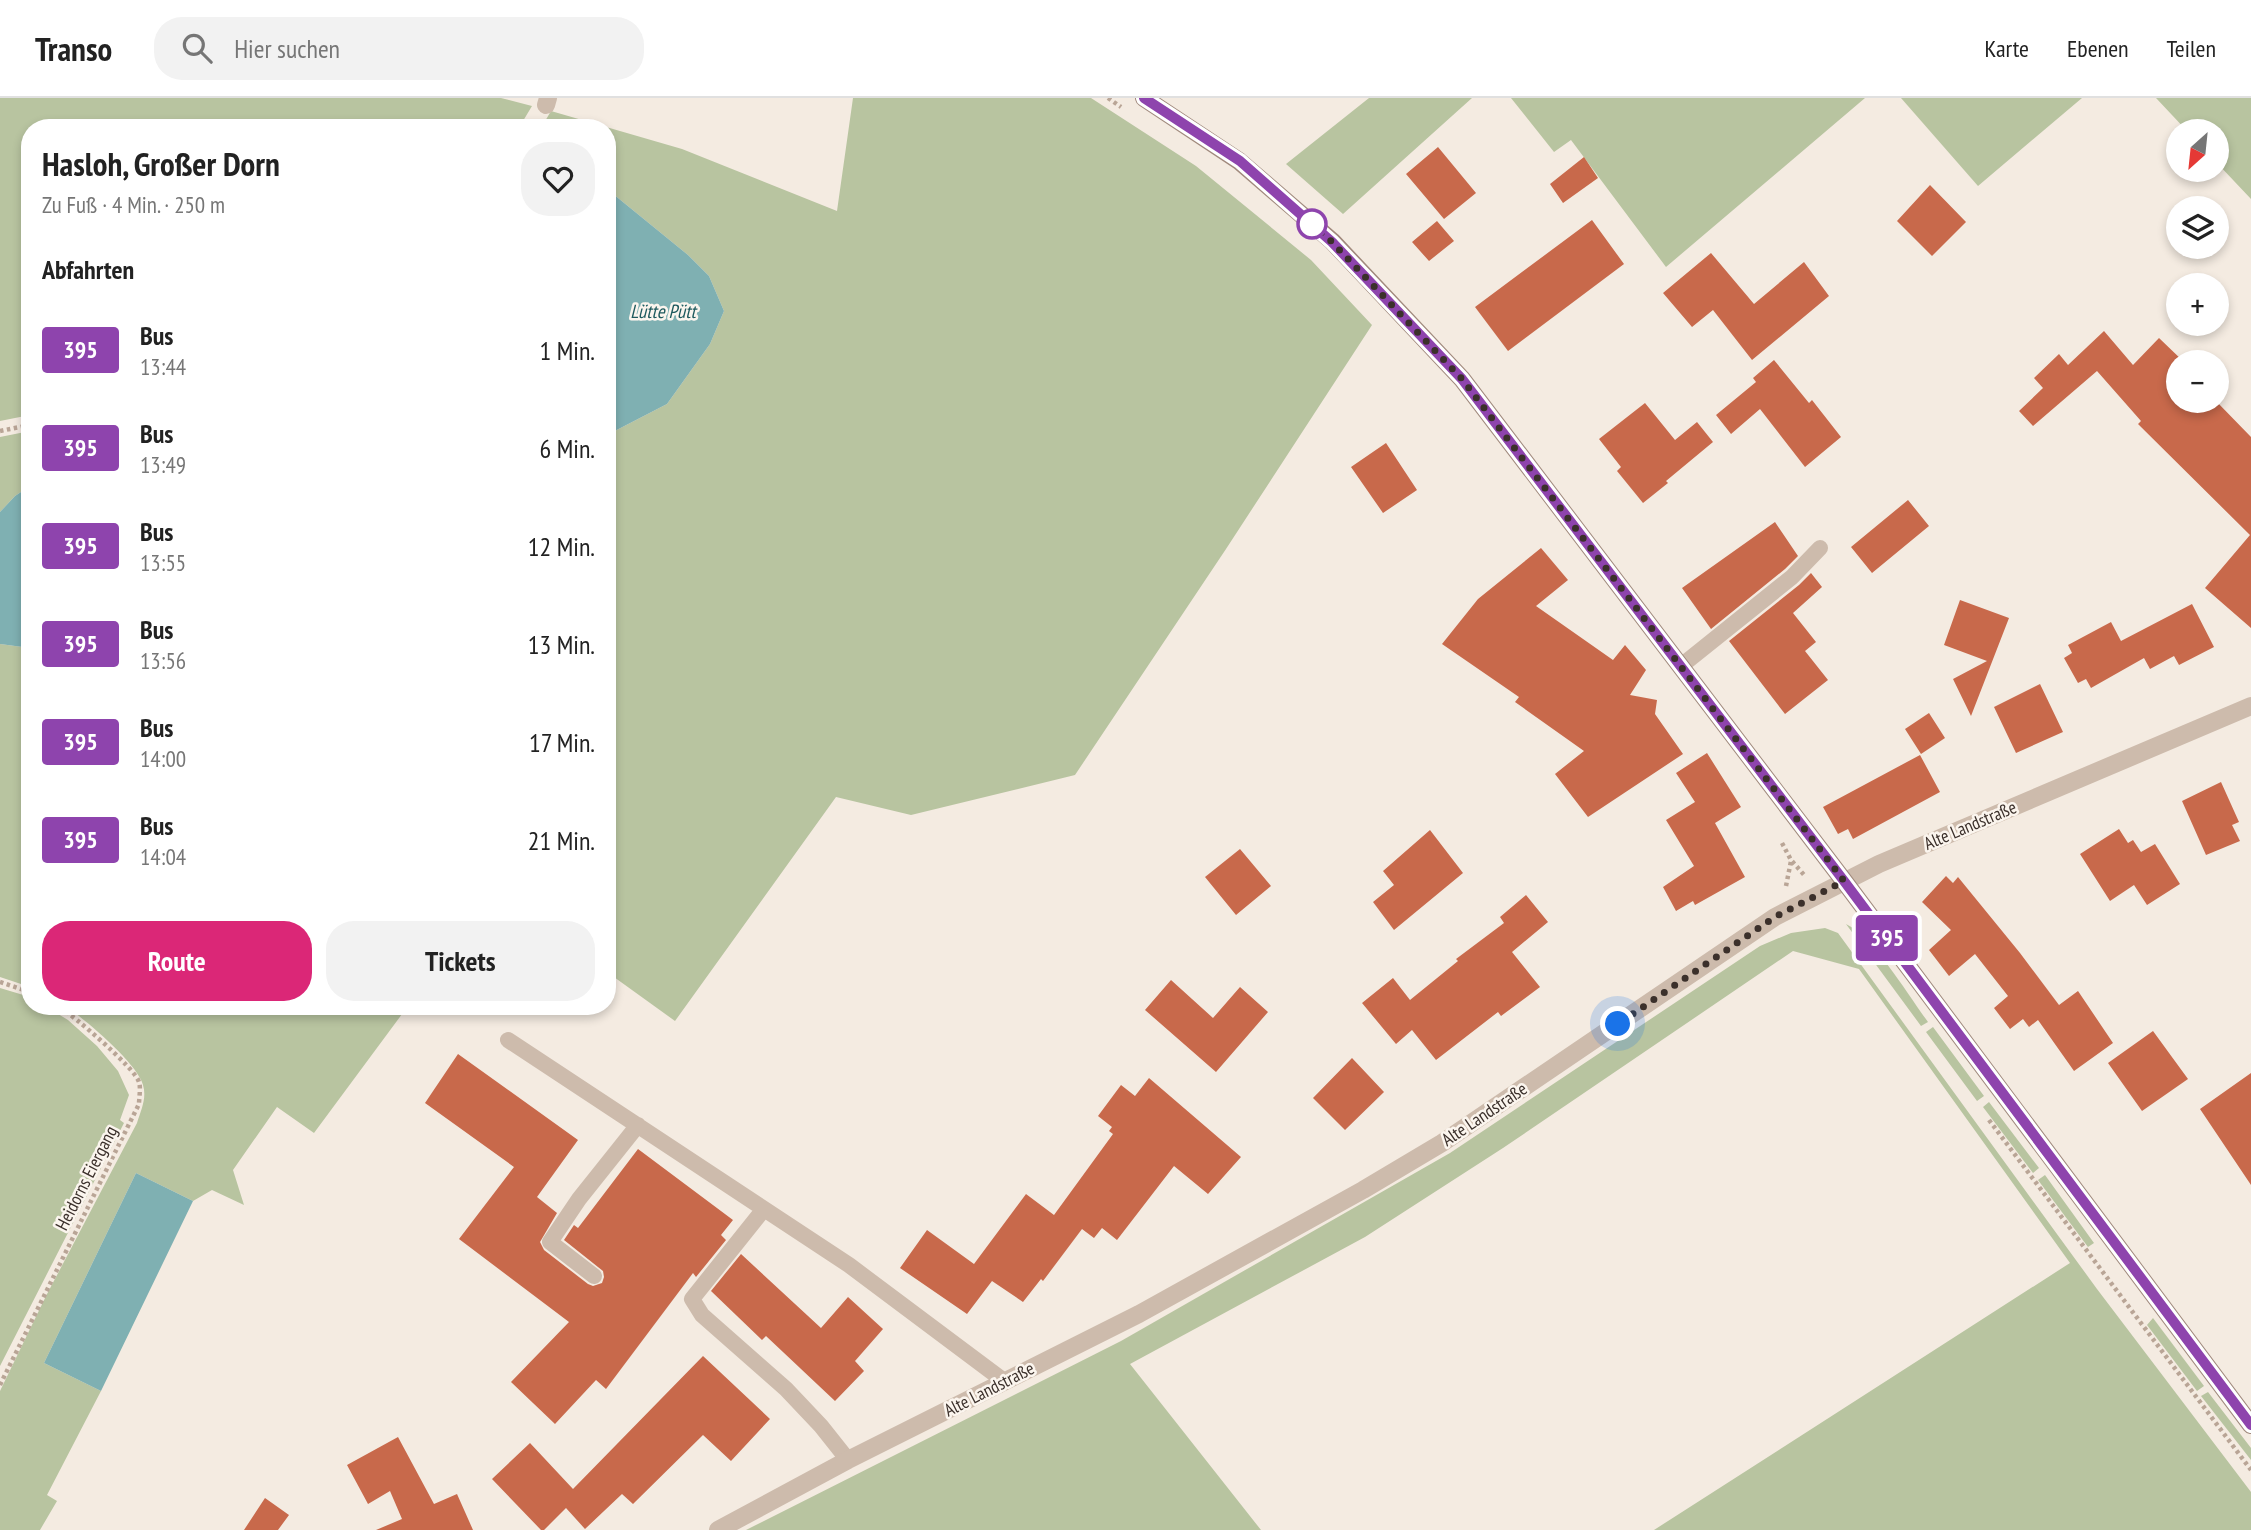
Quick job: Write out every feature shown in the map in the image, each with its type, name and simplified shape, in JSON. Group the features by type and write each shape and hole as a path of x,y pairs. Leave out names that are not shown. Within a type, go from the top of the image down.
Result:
{"main road":[{"path":"1144,98 1240,161 1311,223 1453,369 1844,881 2251,1425"}],"street":[{"name":"Alte Landstraße","path":"718,1530 848,1460 1139,1314 1363,1190 1456,1134 1775,917 1844,881 2251,706"}],"lane":[{"path":"1681,666 1792,577 1820,548"},
{"path":"508,1040 849,1265 1004,1381"},
{"path":"594,1276 550,1242 579,1199 638,1125"},
{"path":"764,1209 692,1299 702,1315 786,1389 848,1460"}],"path":[{"path":"1108,98 1130,113"},
{"path":"0,431 21,427"},
{"path":"1782,842 1791,860"},
{"path":"0,982 21,989"},
{"name":"Heidorns Eiergang","path":"0,1385 139,1104 139,1082 121,1060 72,1015"},
{"path":"1985,1115 2251,1470"}],"green space":[{"path":"0,98 501,98 532,106 524,119 21,119 21,417 0,421"},
{"path":"853,98 1091,98 1196,166 1311,260 1372,325 1075,775 911,815 836,797 675,1021 616,978 616,430 667,404 710,344 724,311 709,276 688,255 616,196 616,130 682,149 837,211"},
{"path":"1369,98 1472,98 1343,214 1286,164"},
{"path":"1511,98 1865,98 1666,267 1571,140 1554,152"},
{"path":"1901,98 2082,98 1978,186"},
{"path":"2156,98 2251,98 2251,199 2230,177 2230,119 2176,119"},
{"path":"551,111 579,119 546,119"},
{"path":"21,433 21,492 0,512 0,437"},
{"path":"0,644 21,647 21,984 0,977"},
{"path":"1846,924 1857,931 1879,954 1928,1022 1921,1026"},
{"path":"1825,928 1838,933 2097,1289 2251,1492 2251,1530 1654,1530 2070,1263 1859,969 1793,951 1503,1148 1365,1237 1130,1364 1261,1530 746,1530 1121,1341 1450,1153 1760,946 1791,933"},
{"path":"0,988 21,994 21,1015 60,1015 68,1020 97,1046 118,1071 129,1095 120,1120 124,1123 0,1366"},
{"path":"78,1015 401,1015 314,1133 277,1107 233,1170 244,1205 212,1190 193,1201 136,1173 44,1363 101,1391 47,1495 57,1501 40,1530 0,1530 0,1391 46,1296 137,1123 144,1099 143,1085 131,1065"},
{"path":"1933,1027 1984,1096 1977,1101 1926,1032"},
{"path":"1989,1102 2039,1168 2033,1173 1983,1107"},
{"path":"2045,1175 2094,1243 2088,1247 2038,1180"},
{"path":"2153,1318 2204,1386 2197,1391 2147,1325"},
{"path":"2208,1392 2251,1448 2251,1460 2201,1396"}],"water":[{"name":"Lütte Pütt","path":"616,196 688,255 709,276 724,311 710,344 667,404 616,430"},
{"path":"21,492 21,647 0,644 0,512"},
{"path":"136,1173 193,1201 101,1391 44,1363"}],"building":[{"path":"1438,147 1476,193 1444,219 1406,174"},
{"path":"1584,157 1598,178 1563,203 1550,184"},
{"path":"1930,185 1966,222 1932,256 1897,221"},
{"path":"1592,220 1624,264 1508,351 1475,307"},
{"path":"1437,221 1454,241 1429,261 1412,242"},
{"path":"1711,253 1754,304 1804,262 1829,296 1752,360 1713,310 1692,327 1663,293"},
{"path":"2104,331 2133,365 2159,338 2172,350 2166,350 2166,413 2228,413 2251,437 2251,628 2205,588 2250,535 2138,424 2141,421 2097,371 2033,426 2019,411 2043,388 2034,378 2059,354 2068,365"},
{"path":"1774,360 1809,403 1812,400 1841,437 1805,467 1760,409 1731,434 1716,415 1756,382 1753,378"},
{"path":"1645,403 1675,440 1697,422 1713,442 1643,503 1617,471 1621,467 1599,439"},
{"path":"1386,443 1417,490 1383,513 1351,467"},
{"path":"1908,500 1929,526 1872,573 1851,547"},
{"path":"1775,522 1798,556 1711,629 1682,588"},
{"path":"1541,548 1568,580 1536,606 1613,660 1625,645 1646,670 1630,695 1657,700 1655,714 1683,754 1588,817 1555,774 1584,751 1515,702 1519,697 1442,644 1478,599"},
{"path":"1811,573 1822,587 1793,613 1816,642 1805,651 1828,680 1785,714 1729,641"},
{"path":"1960,600 2009,618 1971,716 1953,679 1987,661 1944,645"},
{"path":"2192,604 2214,647 2179,665 2174,656 2150,669 2144,658 2091,688 2086,679 2078,683 2064,658 2072,653 2068,645 2111,622 2121,641"},
{"path":"2040,684 2063,732 2016,753 1994,707"},
{"path":"1929,713 1945,738 1921,754 1905,729"},
{"path":"1707,753 1741,807 1715,823 1745,877 1695,905 1693,901 1676,911 1663,887 1694,866 1666,820 1695,802 1676,773"},
{"path":"1920,755 1940,792 1853,839 1848,829 1838,834 1823,807"},
{"path":"2221,782 2239,822 2232,825 2240,841 2206,855 2182,801"},
{"path":"2119,829 2128,843 2133,840 2141,852 2155,844 2180,884 2147,905 2134,885 2110,901 2080,854"},
{"path":"1430,830 1463,873 1394,930 1373,902 1394,885 1383,871"},
{"path":"1240,849 1271,886 1236,915 1205,877"},
{"path":"1946,876 1953,883 1958,877 2059,1005 2078,991 2113,1043 2074,1071 2038,1020 2029,1027 2023,1019 2010,1029 1994,1008 2008,996 1975,954 1949,976 1929,950 1951,930 1922,902"},
{"path":"1526,895 1548,922 1512,952 1540,987 1501,1016 1498,1012 1436,1060 1412,1030 1396,1044 1362,1003 1393,978 1410,1000 1458,961 1456,959 1504,923 1500,917"},
{"path":"1171,980 1213,1018 1240,987 1268,1012 1216,1072 1145,1010"},
{"path":"2153,1031 2188,1079 2142,1111 2108,1063"},
{"path":"458,1054 578,1140 537,1197 557,1213 540,1242 544,1250 588,1284 593,1286 602,1283 603,1271 564,1240 574,1225 578,1228 638,1149 733,1220 721,1235 726,1240 696,1277 693,1273 606,1389 596,1380 555,1424 511,1382 569,1322 459,1239 514,1167 425,1103"},
{"path":"1352,1058 1384,1092 1345,1130 1313,1098"},
{"path":"2251,1073 2251,1185 2200,1109"},
{"path":"1149,1078 1241,1157 1208,1194 1174,1166 1117,1240 1102,1228 1094,1238 1082,1229 1043,1281 1041,1279 1023,1302 992,1281 967,1314 900,1268 927,1230 974,1264 1026,1194 1054,1215 1113,1134 1109,1131 1112,1127 1098,1116 1121,1085 1135,1096"},
{"path":"741,1254 821,1328 848,1297 883,1329 855,1361 864,1371 835,1401 766,1336 762,1340 711,1291"},
{"path":"703,1356 770,1419 731,1461 703,1435 633,1504 622,1494 585,1529 566,1508 541,1530 492,1479 530,1443 573,1489"},
{"path":"398,1437 434,1504 457,1494 473,1530 376,1530 402,1519 390,1491 368,1504 347,1465"},
{"path":"265,1498 289,1515 278,1530 244,1530"}],"bus line":[{"name":"395","path":"1144,98 1240,161 1332,242 1462,379 1844,881 2251,1425"}],"route":[{"path":"1312,224 1462,379 1844,881 1775,917 1618,1024"}]}
